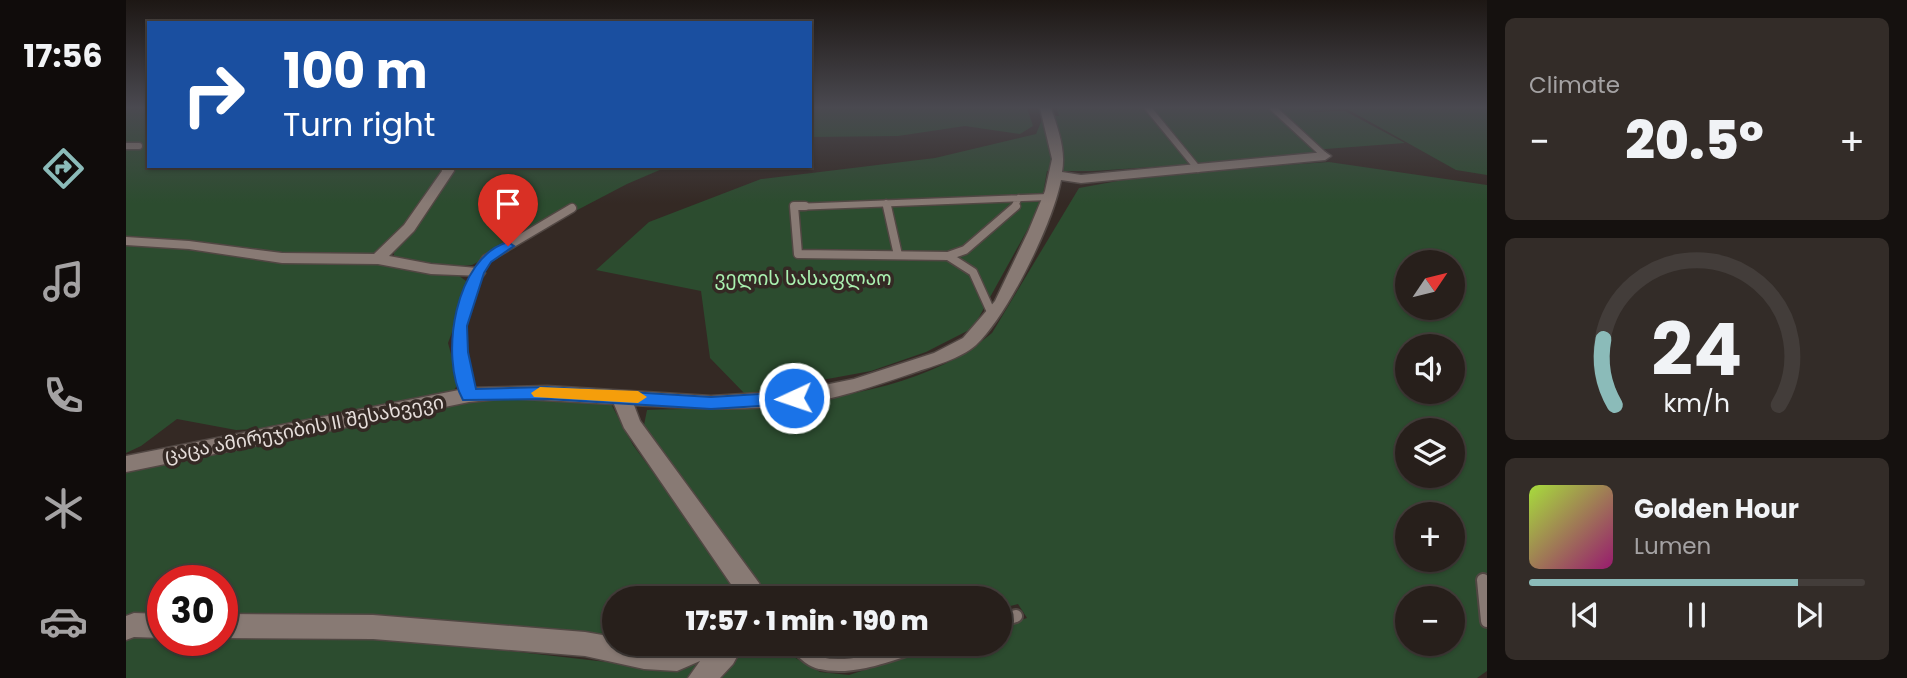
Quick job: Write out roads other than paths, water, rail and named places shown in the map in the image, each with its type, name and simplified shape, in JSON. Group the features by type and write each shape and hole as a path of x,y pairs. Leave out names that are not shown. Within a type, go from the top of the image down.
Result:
{"street":[{"name":"ცაცა ამირეჯიბის II შესახვევი","path":"126,464 469,395 508,392 621,396 711,403 794,398 856,385 940,357 969,342 1002,303 1049,197 1058,159 1054,140"},
{"path":"1055,175 1081,179 1325,156"},
{"path":"378,259 409,228 448,171 447,168"},
{"path":"126,241 189,245 282,258 378,259 431,269 477,273"},
{"path":"621,396 631,422 742,586"},
{"path":"238,626 373,627 585,643 602,647"},
{"path":"126,628 147,627"},
{"path":"644,656 682,656"},
{"path":"702,678 723,656"}],"lane":[{"path":"1174,140 1198,169"},
{"path":"1307,140 1325,156"},
{"path":"126,146 139,146"},
{"path":"1019,198 1016,206 965,250 948,256 798,254 794,206 886,202 1049,197"},
{"path":"886,202 898,256"},
{"path":"469,395 460,352 459,326 477,273 486,259 572,208"},
{"path":"948,256 973,272 992,314"},
{"path":"1483,580 1487,621"},
{"path":"1012,617 1016,616"},
{"path":"809,656 818,663 841,664 886,656"}],"park label":[{"name":"ველის სასაფლაო","path":"803,278"}]}
